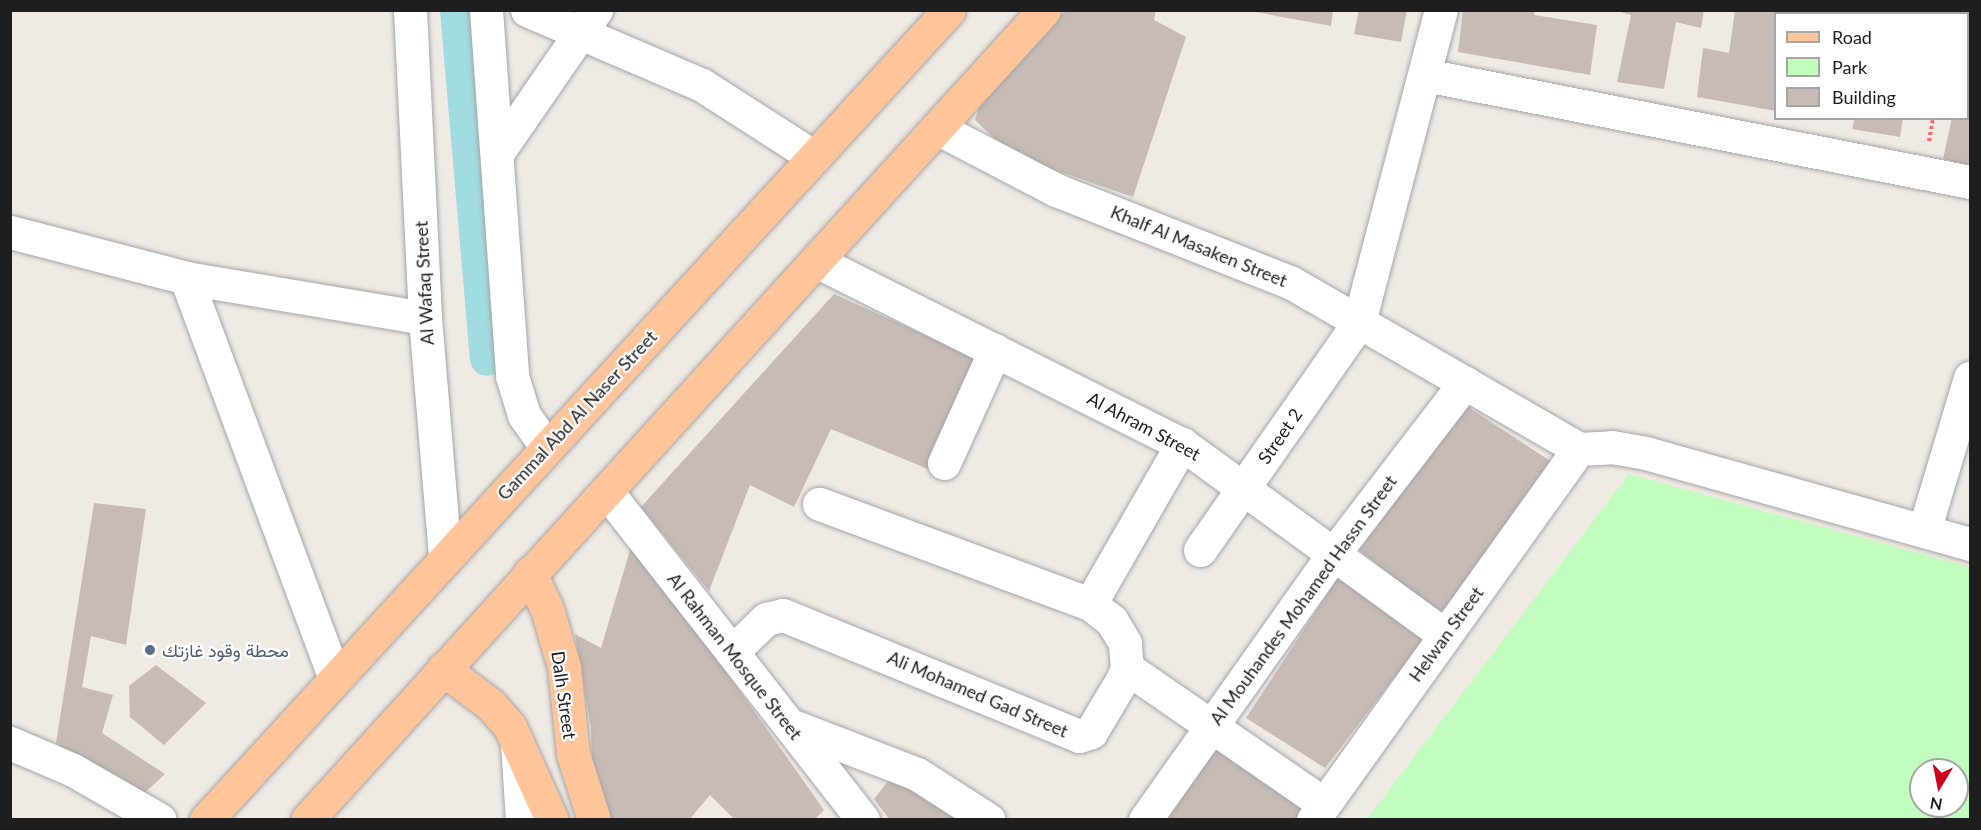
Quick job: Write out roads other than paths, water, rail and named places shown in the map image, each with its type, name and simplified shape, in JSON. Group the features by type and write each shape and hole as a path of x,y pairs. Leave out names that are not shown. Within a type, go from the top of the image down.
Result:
{"main road":[{"name":"Gammal Abd Al Naser Street","path":"206,819 445,555 547,448 949,10"},
{"path":"307,819 1044,10"},
{"name":"Dalh Street","path":"530,573 547,609 564,667 573,754 594,819"},
{"path":"443,669 491,705 516,738 552,819"}],"street":[{"name":"Al Wafaq Street","path":"410,10 425,318 445,555"},
{"path":"486,10 498,152 512,376 524,414 547,448"},
{"path":"527,10 588,22 702,85 814,157"},
{"name":"Street 2","path":"1200,550 1359,322 1441,10"},
{"path":"498,152 588,22"},
{"path":"1425,75 1971,182"},
{"name":"Khalf Al Masaken Street","path":"937,128 1056,190 1290,282 1580,449"},
{"path":"10,232 186,278 425,318"},
{"name":"Al Ahram Street","path":"816,261 1182,444 1245,486 1445,635"},
{"path":"186,278 335,678"},
{"path":"944,463 995,351"},
{"path":"1924,531 1971,378"},
{"name":"Al Mouhandes Mohamed Hassn Street","path":"1145,819 1334,553 1465,382"},
{"path":"1090,604 1182,444"},
{"path":"1580,449 1612,447 1646,453 1971,544"},
{"name":"Helwan Street","path":"1318,812 1580,449"},
{"name":"Al Rahman Mosque Street","path":"607,492 863,819"},
{"path":"819,504 1090,604 1119,631 1127,668 1212,725 1318,812"},
{"name":"Ali Mohamed Gad Street","path":"732,652 766,619 783,615 1079,736 1091,732 1127,668"},
{"path":"790,725 917,774 989,819"},
{"path":"516,738 522,819"},
{"path":"10,743 73,770 160,819"}],"waterway":[{"path":"457,10 487,359"}],"place":[{"name":"محطة وقود غازتك","path":"150,650"}]}
